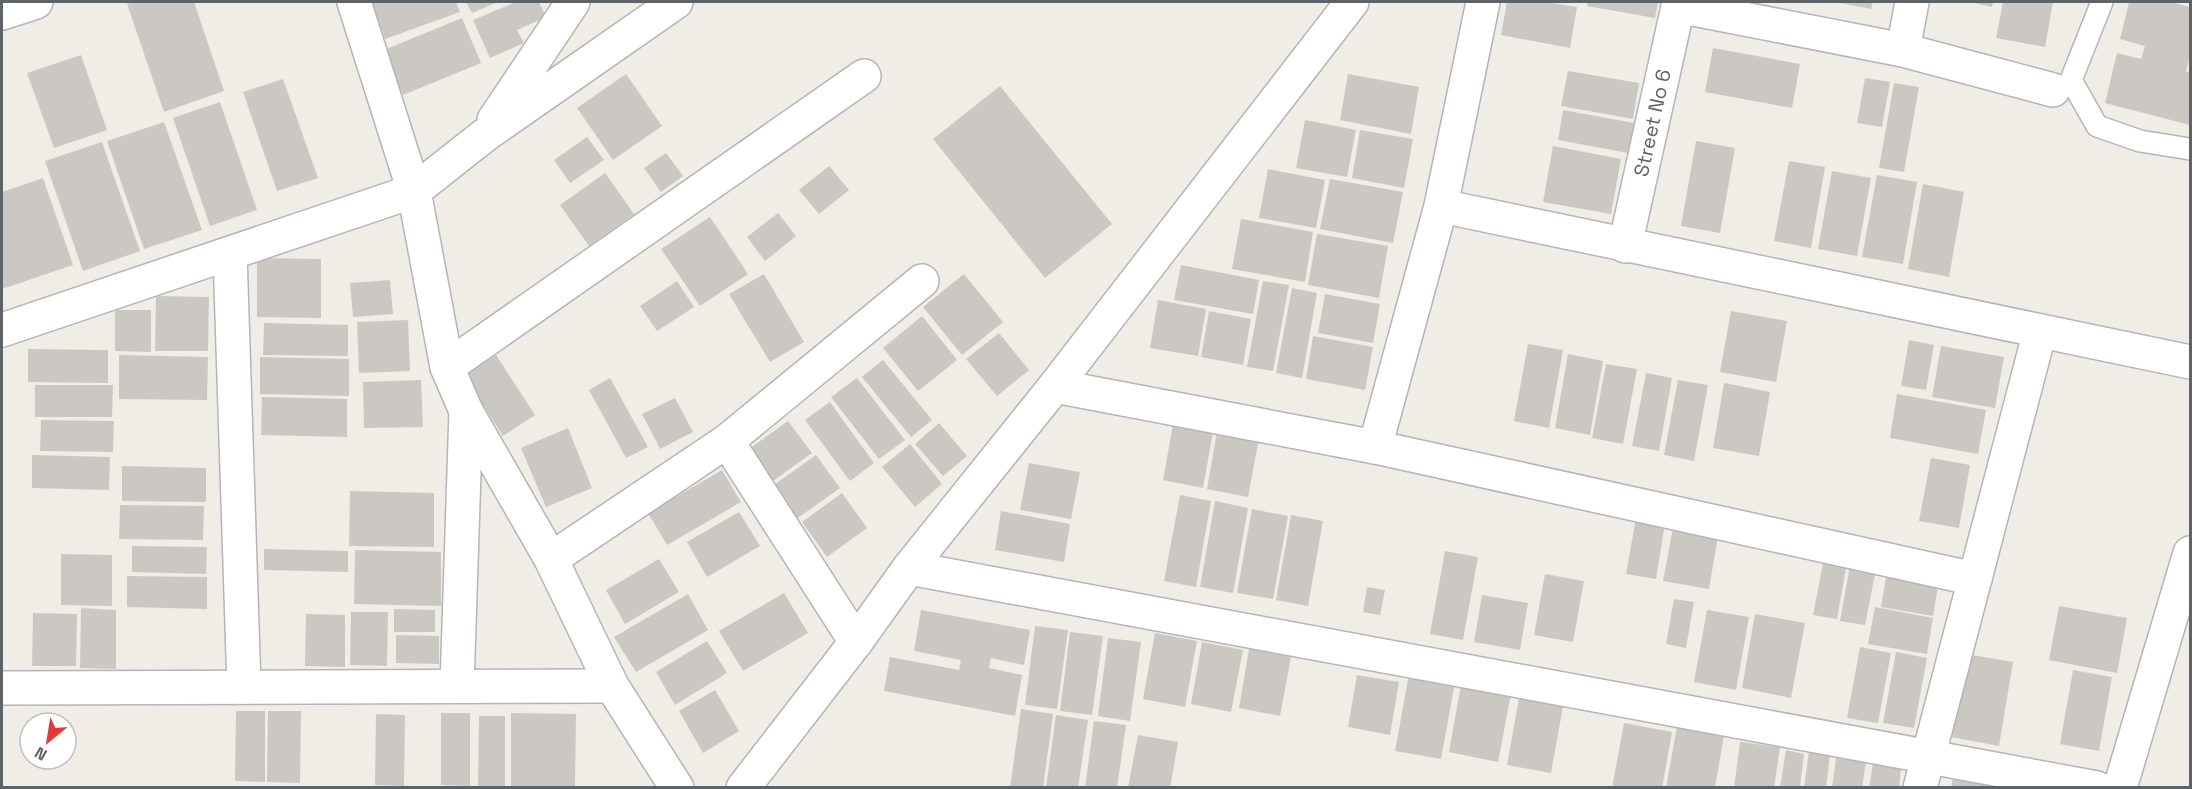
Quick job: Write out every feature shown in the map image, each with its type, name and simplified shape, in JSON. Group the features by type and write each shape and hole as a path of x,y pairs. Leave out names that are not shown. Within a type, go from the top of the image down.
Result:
{"street":[{"path":"2,13 36,2"},
{"path":"354,2 414,191 447,367 466,411 551,559 612,686 676,788"},
{"path":"485,135 573,2"},
{"path":"2,330 414,191 485,135 676,2"},
{"path":"743,788 856,642 909,568 1055,386 1352,2"},
{"path":"1375,447 1441,206 1483,2"},
{"path":"1903,50 1912,2"},
{"path":"1678,4 1903,50 2054,90"},
{"name":"Street No 6","path":"1625,246 1678,4"},
{"path":"447,367 864,76"},
{"path":"1441,206 2190,362"},
{"path":"230,254 244,687"},
{"path":"551,559 727,441 922,281"},
{"path":"1920,788 2040,331"},
{"path":"1055,386 1375,447 1975,579"},
{"path":"457,686 466,411"},
{"path":"727,441 856,642"},
{"path":"2120,788 2190,553"},
{"path":"909,568 2097,788"},
{"path":"2,688 612,686"}],"lane":[{"path":"2102,2 2071,80 2097,126 2140,141 2190,150"}],"building":[{"path":"194,2 224,91 164,112 127,4"},
{"path":"372,2 456,2 460,12 385,39"},
{"path":"466,2 498,2 472,13"},
{"path":"516,2 539,2 546,17 517,30 524,43 490,58 473,20"},
{"path":"1507,2 1545,2 1577,7 1570,48 1501,35"},
{"path":"1588,2 1658,2 1655,18 1587,6"},
{"path":"1836,2 1873,2 1871,9"},
{"path":"1969,2 1993,2 1992,7"},
{"path":"2003,2 2053,2 2045,47 1996,38"},
{"path":"2129,2 2170,2 2190,7 2190,57 2186,71 2190,73 2190,125 2105,103 2117,53 2141,59 2145,46 2120,39"},
{"path":"462,18 481,63 403,95 384,50"},
{"path":"1713,48 1800,64 1792,108 1705,92"},
{"path":"81,55 107,130 54,148 27,73"},
{"path":"1568,71 1639,83 1633,119 1561,106"},
{"path":"626,74 662,126 613,160 577,108"},
{"path":"1348,74 1419,87 1411,134 1340,120"},
{"path":"1865,78 1890,82 1882,127 1857,123"},
{"path":"283,79 318,178 277,191 243,92"},
{"path":"1894,83 1919,87 1904,172 1879,168"},
{"path":"1000,86 1112,224 1045,278 933,139"},
{"path":"220,102 257,210 210,226 173,118"},
{"path":"1563,110 1634,123 1628,153 1558,140"},
{"path":"1305,120 1356,130 1347,177 1296,168"},
{"path":"164,122 202,230 144,249 107,141"},
{"path":"1360,130 1413,139 1404,188 1352,178"},
{"path":"587,137 604,160 570,183 554,160"},
{"path":"1696,141 1735,148 1720,233 1681,226"},
{"path":"102,142 140,251 83,271 45,161"},
{"path":"1553,146 1621,159 1611,214 1543,202"},
{"path":"666,153 683,176 661,192 644,168"},
{"path":"1789,161 1825,167 1811,248 1774,241"},
{"path":"829,166 849,190 819,214 799,190"},
{"path":"1268,169 1325,180 1316,228 1259,218"},
{"path":"1832,171 1871,178 1857,256 1818,249"},
{"path":"605,173 634,214 589,246 560,205"},
{"path":"1877,175 1917,182 1903,264 1862,257"},
{"path":"43,178 73,265 2,289 2,192"},
{"path":"1330,179 1403,192 1393,243 1320,229"},
{"path":"1923,184 1964,192 1949,277 1908,269"},
{"path":"778,213 796,236 765,261 747,237"},
{"path":"710,217 748,274 700,306 661,249"},
{"path":"1241,219 1313,232 1305,282 1232,269"},
{"path":"1317,234 1388,246 1379,298 1308,285"},
{"path":"257,258 321,259 321,318 257,317"},
{"path":"1181,265 1259,280 1253,314 1174,300"},
{"path":"764,274 804,342 770,362 729,294"},
{"path":"964,274 1003,322 962,355 923,307"},
{"path":"390,280 393,314 353,317 350,283"},
{"path":"677,281 694,307 657,331 640,306"},
{"path":"1263,281 1289,285 1273,371 1247,367"},
{"path":"1292,288 1317,293 1302,378 1276,373"},
{"path":"1325,294 1380,304 1373,343 1318,333"},
{"path":"156,296 209,297 208,351 155,351"},
{"path":"1158,300 1206,309 1198,356 1150,348"},
{"path":"115,310 151,310 151,352 115,351"},
{"path":"1209,311 1251,319 1243,365 1201,357"},
{"path":"1731,311 1787,321 1776,382 1720,372"},
{"path":"922,316 957,360 918,391 883,348"},
{"path":"408,320 410,371 359,373 357,322"},
{"path":"264,323 348,325 348,356 263,355"},
{"path":"999,333 1029,370 997,396 966,359"},
{"path":"1313,336 1373,347 1365,390 1306,379"},
{"path":"1909,340 1934,345 1926,390 1901,386"},
{"path":"1528,344 1563,350 1549,428 1514,421"},
{"path":"1941,346 2004,357 1995,408 1932,397"},
{"path":"28,349 108,350 108,383 28,382"},
{"path":"1568,354 1603,361 1590,435 1555,428"},
{"path":"119,355 208,357 207,400 119,399"},
{"path":"496,355 535,415 503,436 464,376"},
{"path":"260,357 349,359 349,396 260,394"},
{"path":"883,360 932,420 911,437 862,377"},
{"path":"1606,364 1637,369 1623,444 1592,438"},
{"path":"1646,373 1672,378 1659,451 1632,446"},
{"path":"610,378 648,447 626,458 589,390"},
{"path":"857,378 905,440 879,459 831,397"},
{"path":"421,380 423,427 364,428 363,382"},
{"path":"1678,380 1708,385 1694,461 1664,455"},
{"path":"1724,383 1770,392 1759,456 1713,448"},
{"path":"35,385 113,385 112,417 35,417"},
{"path":"1897,394 1986,410 1978,454 1890,438"},
{"path":"262,397 347,399 347,437 261,435"},
{"path":"675,398 693,432 660,449 642,414"},
{"path":"830,402 874,463 850,481 805,420"},
{"path":"1174,419 1214,426 1203,488 1163,480"},
{"path":"41,420 114,421 113,452 40,451"},
{"path":"788,421 812,453 773,481 749,449"},
{"path":"939,423 967,456 943,476 915,444"},
{"path":"1218,426 1260,433 1248,497 1207,489"},
{"path":"568,428 592,488 546,507 521,448"},
{"path":"910,444 942,484 915,507 882,467"},
{"path":"32,455 110,457 109,490 32,488"},
{"path":"816,455 840,488 795,520 771,487"},
{"path":"1931,458 1970,465 1959,528 1919,521"},
{"path":"1029,463 1080,472 1071,519 1020,510"},
{"path":"122,466 206,468 206,502 122,501"},
{"path":"722,470 741,502 667,545 648,513"},
{"path":"350,491 434,493 434,547 349,546"},
{"path":"842,493 867,528 827,557 802,522"},
{"path":"1180,495 1211,501 1196,587 1164,581"},
{"path":"1215,501 1248,508 1233,593 1200,587"},
{"path":"120,505 204,506 203,540 119,539"},
{"path":"1252,509 1288,516 1273,599 1237,593"},
{"path":"1001,511 1070,524 1064,562 995,550"},
{"path":"739,512 760,546 707,577 687,542"},
{"path":"1291,515 1323,521 1308,606 1276,600"},
{"path":"1636,518 1665,523 1656,579 1626,574"},
{"path":"1674,522 1719,530 1709,589 1663,581"},
{"path":"132,546 207,547 206,574 132,572"},
{"path":"264,549 348,551 348,572 264,570"},
{"path":"355,550 441,552 441,606 354,604"},
{"path":"1445,551 1478,557 1463,640 1430,634"},
{"path":"61,554 112,555 112,606 61,605"},
{"path":"1824,558 1847,562 1837,619 1813,615"},
{"path":"659,559 679,592 625,624 606,590"},
{"path":"1851,560 1877,564 1865,625 1840,621"},
{"path":"1887,571 1939,580 1933,616 1881,607"},
{"path":"1545,574 1584,581 1573,642 1534,635"},
{"path":"127,576 207,577 207,609 127,607"},
{"path":"1367,587 1385,590 1380,615 1363,612"},
{"path":"784,593 808,633 743,671 719,631"},
{"path":"688,594 708,630 636,672 614,637"},
{"path":"1482,595 1528,603 1520,650 1474,642"},
{"path":"1674,599 1694,602 1686,648 1666,644"},
{"path":"2059,606 2127,618 2117,673 2049,660"},
{"path":"1875,607 1933,618 1927,654 1868,644"},
{"path":"81,608 116,610 116,669 80,668"},
{"path":"394,609 435,610 435,632 394,632"},
{"path":"921,610 1030,630 1024,665 991,658 989,668 1022,675 1015,716 884,691 890,657 959,670 961,660 914,651"},
{"path":"1707,610 1749,617 1736,690 1694,682"},
{"path":"351,612 388,612 387,666 350,665"},
{"path":"33,613 77,614 76,666 32,666"},
{"path":"306,614 345,615 345,667 305,666"},
{"path":"1755,614 1805,623 1791,698 1742,688"},
{"path":"1035,626 1068,630 1057,709 1025,705"},
{"path":"1070,632 1103,636 1092,715 1060,711"},
{"path":"1155,633 1197,641 1185,707 1143,699"},
{"path":"396,635 439,636 439,664 396,663"},
{"path":"1108,638 1141,642 1130,721 1098,716"},
{"path":"707,641 727,673 675,705 656,672"},
{"path":"1202,642 1243,650 1231,712 1191,704"},
{"path":"1860,647 1891,653 1878,723 1847,718"},
{"path":"1249,649 1291,657 1280,716 1239,708"},
{"path":"1896,652 1927,658 1914,728 1883,723"},
{"path":"1966,654 2013,662 1999,746 1951,737"},
{"path":"2073,670 2112,677 2099,751 2060,744"},
{"path":"1409,674 1455,682 1441,759 1395,751"},
{"path":"1357,675 1399,682 1390,735 1348,727"},
{"path":"1461,685 1511,694 1498,762 1449,752"},
{"path":"715,690 739,731 703,753 679,711"},
{"path":"1520,693 1564,701 1551,773 1507,765"},
{"path":"1021,709 1053,714 1043,788 1010,788"},
{"path":"236,711 265,711 265,782 235,781"},
{"path":"268,711 301,711 300,783 267,782"},
{"path":"441,713 470,713 470,786 441,785"},
{"path":"511,713 576,714 575,787 511,786"},
{"path":"376,714 405,715 404,786 375,785"},
{"path":"1056,715 1088,720 1078,788 1046,788"},
{"path":"479,716 505,716 505,787 478,786"},
{"path":"1094,721 1126,725 1117,788 1085,788"},
{"path":"1624,723 1672,732 1662,788 1612,788"},
{"path":"1677,726 1724,735 1715,788 1666,788"},
{"path":"1138,735 1178,742 1170,788 1128,788"},
{"path":"1740,742 1780,747 1774,788 1734,788"},
{"path":"1786,750 1804,754 1800,788 1780,788"},
{"path":"1809,751 1830,755 1826,788 1804,788"},
{"path":"1836,758 1866,762 1862,788 1832,788"},
{"path":"1873,764 1901,768 1899,788 1869,788"},
{"path":"1953,778 1993,787 1951,788"}]}
